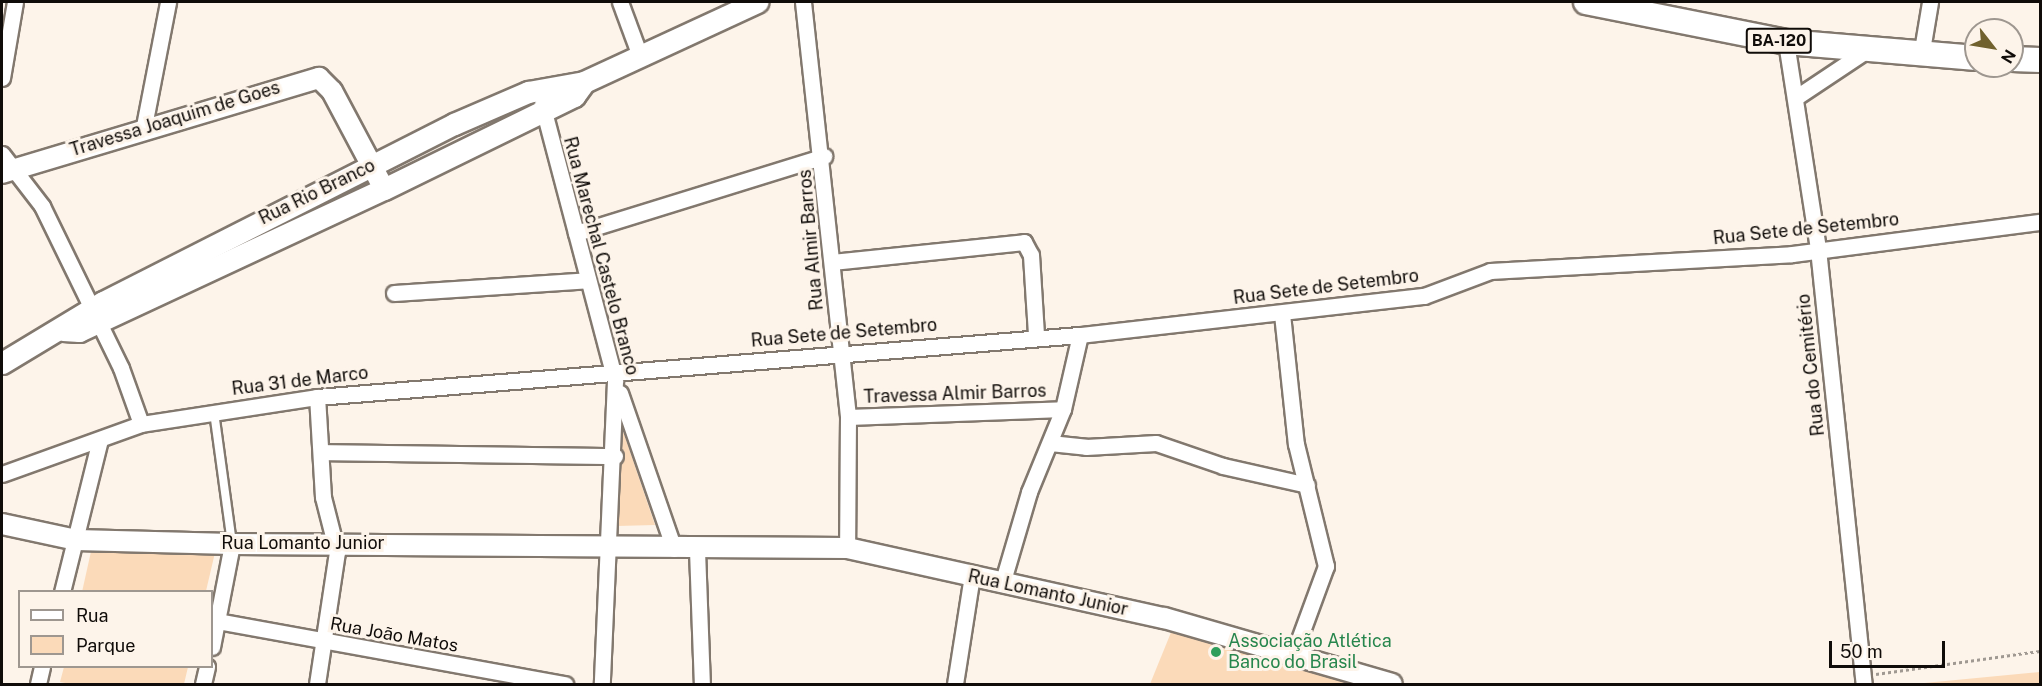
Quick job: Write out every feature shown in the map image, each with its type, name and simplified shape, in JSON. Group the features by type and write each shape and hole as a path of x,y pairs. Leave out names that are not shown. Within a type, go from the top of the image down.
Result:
{"main road":[{"name":"Rua Rio Branco","path":"95,315 372,164 538,89 584,82 757,2"},
{"name":"BA-120","path":"1586,2 1674,13 1786,42 1922,56 1964,58"},
{"path":"2024,59 2040,60"},
{"name":"Rua Rio Branco","path":"2,363 95,315 384,189 574,96 584,82"}],"street":[{"path":"2,78 15,2"},
{"path":"143,130 168,2"},
{"path":"620,2 640,56"},
{"name":"Rua Almir Barros","path":"803,2 824,156 840,354 848,417 847,548"},
{"path":"1922,56 1930,2"},
{"name":"Rua do Cemitério","path":"1786,42 1818,249 1863,680"},
{"path":"1795,98 1867,50"},
{"name":"Travessa Joaquim de Goes","path":"6,165 143,130 311,77 332,91 372,164"},
{"name":"Rua Marechal Castelo Branco","path":"538,89 614,377 615,456 605,549 602,684"},
{"path":"576,233 824,156"},
{"path":"372,164 384,189"},
{"path":"6,165 42,206 95,315 141,424"},
{"name":"Rua Sete de Setembro","path":"614,377 1036,334 1080,335 1282,314 1424,296 1490,271 1596,268 1818,249 2040,222"},
{"path":"832,262 1024,242 1031,255 1036,334"},
{"path":"394,293 588,280"},
{"path":"1282,314 1296,444 1326,566 1293,652"},
{"path":"1002,584 1063,409 1080,335"},
{"path":"614,377 674,549"},
{"name":"Rua 31 de Marco","path":"2,474 141,424 213,411 317,397 614,377"},
{"path":"317,397 323,497 334,542 324,643 317,684"},
{"name":"Travessa Almir Barros","path":"848,417 1063,409"},
{"path":"62,590 100,440"},
{"path":"1050,443 1086,447 1156,443 1223,466 1307,485"},
{"path":"322,452 615,456"},
{"name":"Rua Lomanto Junior","path":"2,524 76,540 232,544 334,542 698,550 847,548 1293,652 1392,684"},
{"path":"213,642 232,544"},
{"path":"698,550 702,684"},
{"path":"956,684 972,576"},
{"name":"Rua João Matos","path":"217,621 324,643 565,684"},
{"path":"38,684 42,668"},
{"path":"203,684 207,668"}],"lane":[{"path":"213,411 232,544"}],"path":[{"path":"1863,680 2040,651"}],"green space":[{"path":"622,428 655,525 617,526"},
{"path":"217,544 206,590 82,590 92,547"},
{"name":"Associação Atlética Banco do Brasil","path":"1172,630 1362,684 1150,684"},
{"path":"64,668 188,668 184,684 71,684 60,682"},
{"path":"2040,672 2040,684 1914,684"}],"place":[{"name":"Associação Atlética Banco do Brasil","path":"1216,652"}]}
